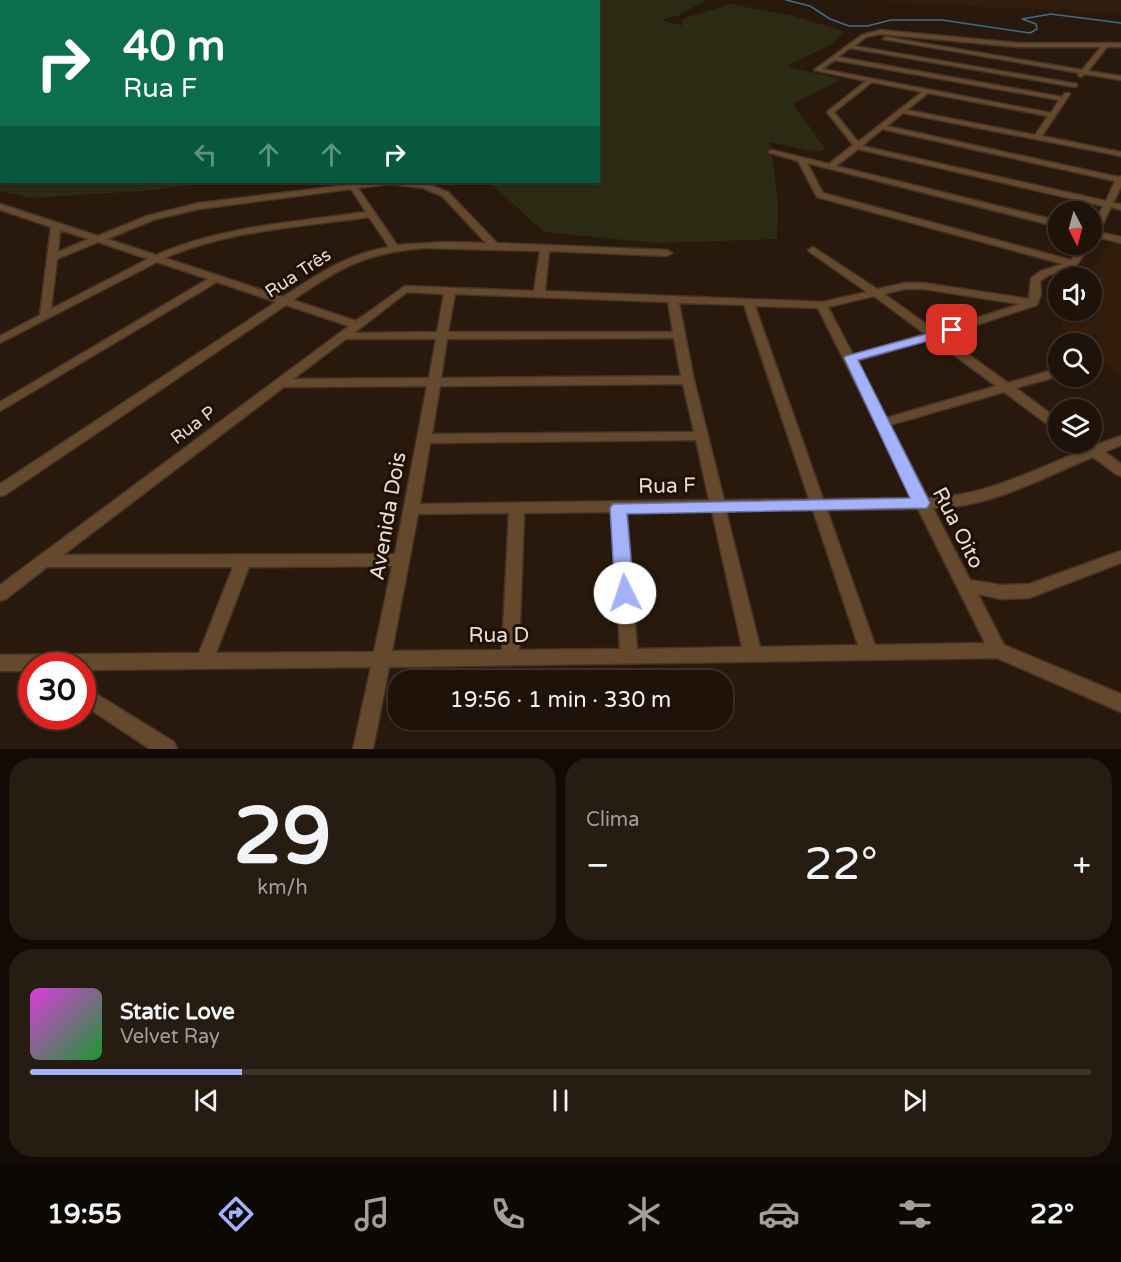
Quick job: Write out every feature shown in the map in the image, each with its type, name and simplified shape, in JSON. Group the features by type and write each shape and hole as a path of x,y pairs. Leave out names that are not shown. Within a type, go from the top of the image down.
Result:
{"street":[{"path":"1052,116 817,70 871,33 887,32 1018,45 1121,46"},
{"path":"864,36 1121,78"},
{"path":"1037,138 1063,99 1105,45"},
{"path":"850,47 1075,85"},
{"path":"833,58 1063,99"},
{"path":"870,81 830,112 858,147 1121,207"},
{"path":"830,167 926,92"},
{"path":"903,111 1121,154"},
{"path":"881,127 1121,179 1102,218"},
{"path":"772,152 1048,221"},
{"path":"801,160 820,195 1073,264"},
{"path":"52,258 150,218 199,206 377,183"},
{"path":"398,183 424,186 445,194 494,246"},
{"path":"352,185 394,247"},
{"path":"0,207 355,324"},
{"path":"0,340 185,246 230,234 372,214"},
{"path":"45,317 56,226"},
{"path":"1102,237 1121,240"},
{"name":"Rua Três","path":"0,491 352,258 394,247 494,246 667,253"},
{"path":"539,294 545,248"},
{"path":"813,250 876,292 1048,418"},
{"path":"850,358 1009,313 1033,303 1036,294 1035,280 1045,273 1073,264 1079,255"},
{"path":"0,407 216,278"},
{"path":"450,290 673,301 822,305 905,286 924,286 1033,303"},
{"name":"Rua P","path":"0,594 399,291 410,288 450,290"},
{"name":"Avenida Dois","path":"363,749 412,509 450,290"},
{"path":"673,301 688,380 753,655"},
{"path":"750,304 816,504 869,652"},
{"name":"Rua Oito","path":"822,305 998,650"},
{"path":"340,336 680,335"},
{"path":"882,423 1048,375"},
{"path":"278,383 688,380"},
{"path":"423,439 701,436"},
{"name":"Rua F","path":"1102,444 1121,440"},
{"name":"Rua F","path":"412,509 947,503 992,493 1075,453"},
{"path":"1096,453 1121,471"},
{"path":"619,508 629,657"},
{"path":"510,657 517,509"},
{"path":"964,585 1001,592 1029,591 1121,557"},
{"path":"44,561 402,560"},
{"path":"205,660 243,561"},
{"path":"998,650 1121,704"},
{"name":"Rua D","path":"96,663 629,657 998,650"},
{"name":"Rua D","path":"0,663 18,663"},
{"path":"96,702 167,749"}],"shaded area":[{"path":"868,0 1121,0 1121,13 985,7"},
{"path":"1111,240 1121,242 1121,375 1102,361 1102,333 1065,333 1061,321 1102,321 1102,267 1087,267 1096,264"}],"green space":[{"path":"600,0 707,0 679,15 662,20 682,26 682,19 731,4 793,16 843,32 832,44 788,67 842,79 793,104 826,150 814,152 770,142 778,201 777,239 654,243 544,232 490,183 600,183"},
{"path":"0,183 207,183 155,190 32,198 0,191"}],"waterway":[{"path":"786,0 810,6 830,19 849,26 867,26 891,20 942,20 1030,33 1037,29 1036,24 1022,19 1051,14 1121,23"}],"route":[{"path":"625,593 619,508 922,503 850,358 952,330"}]}
